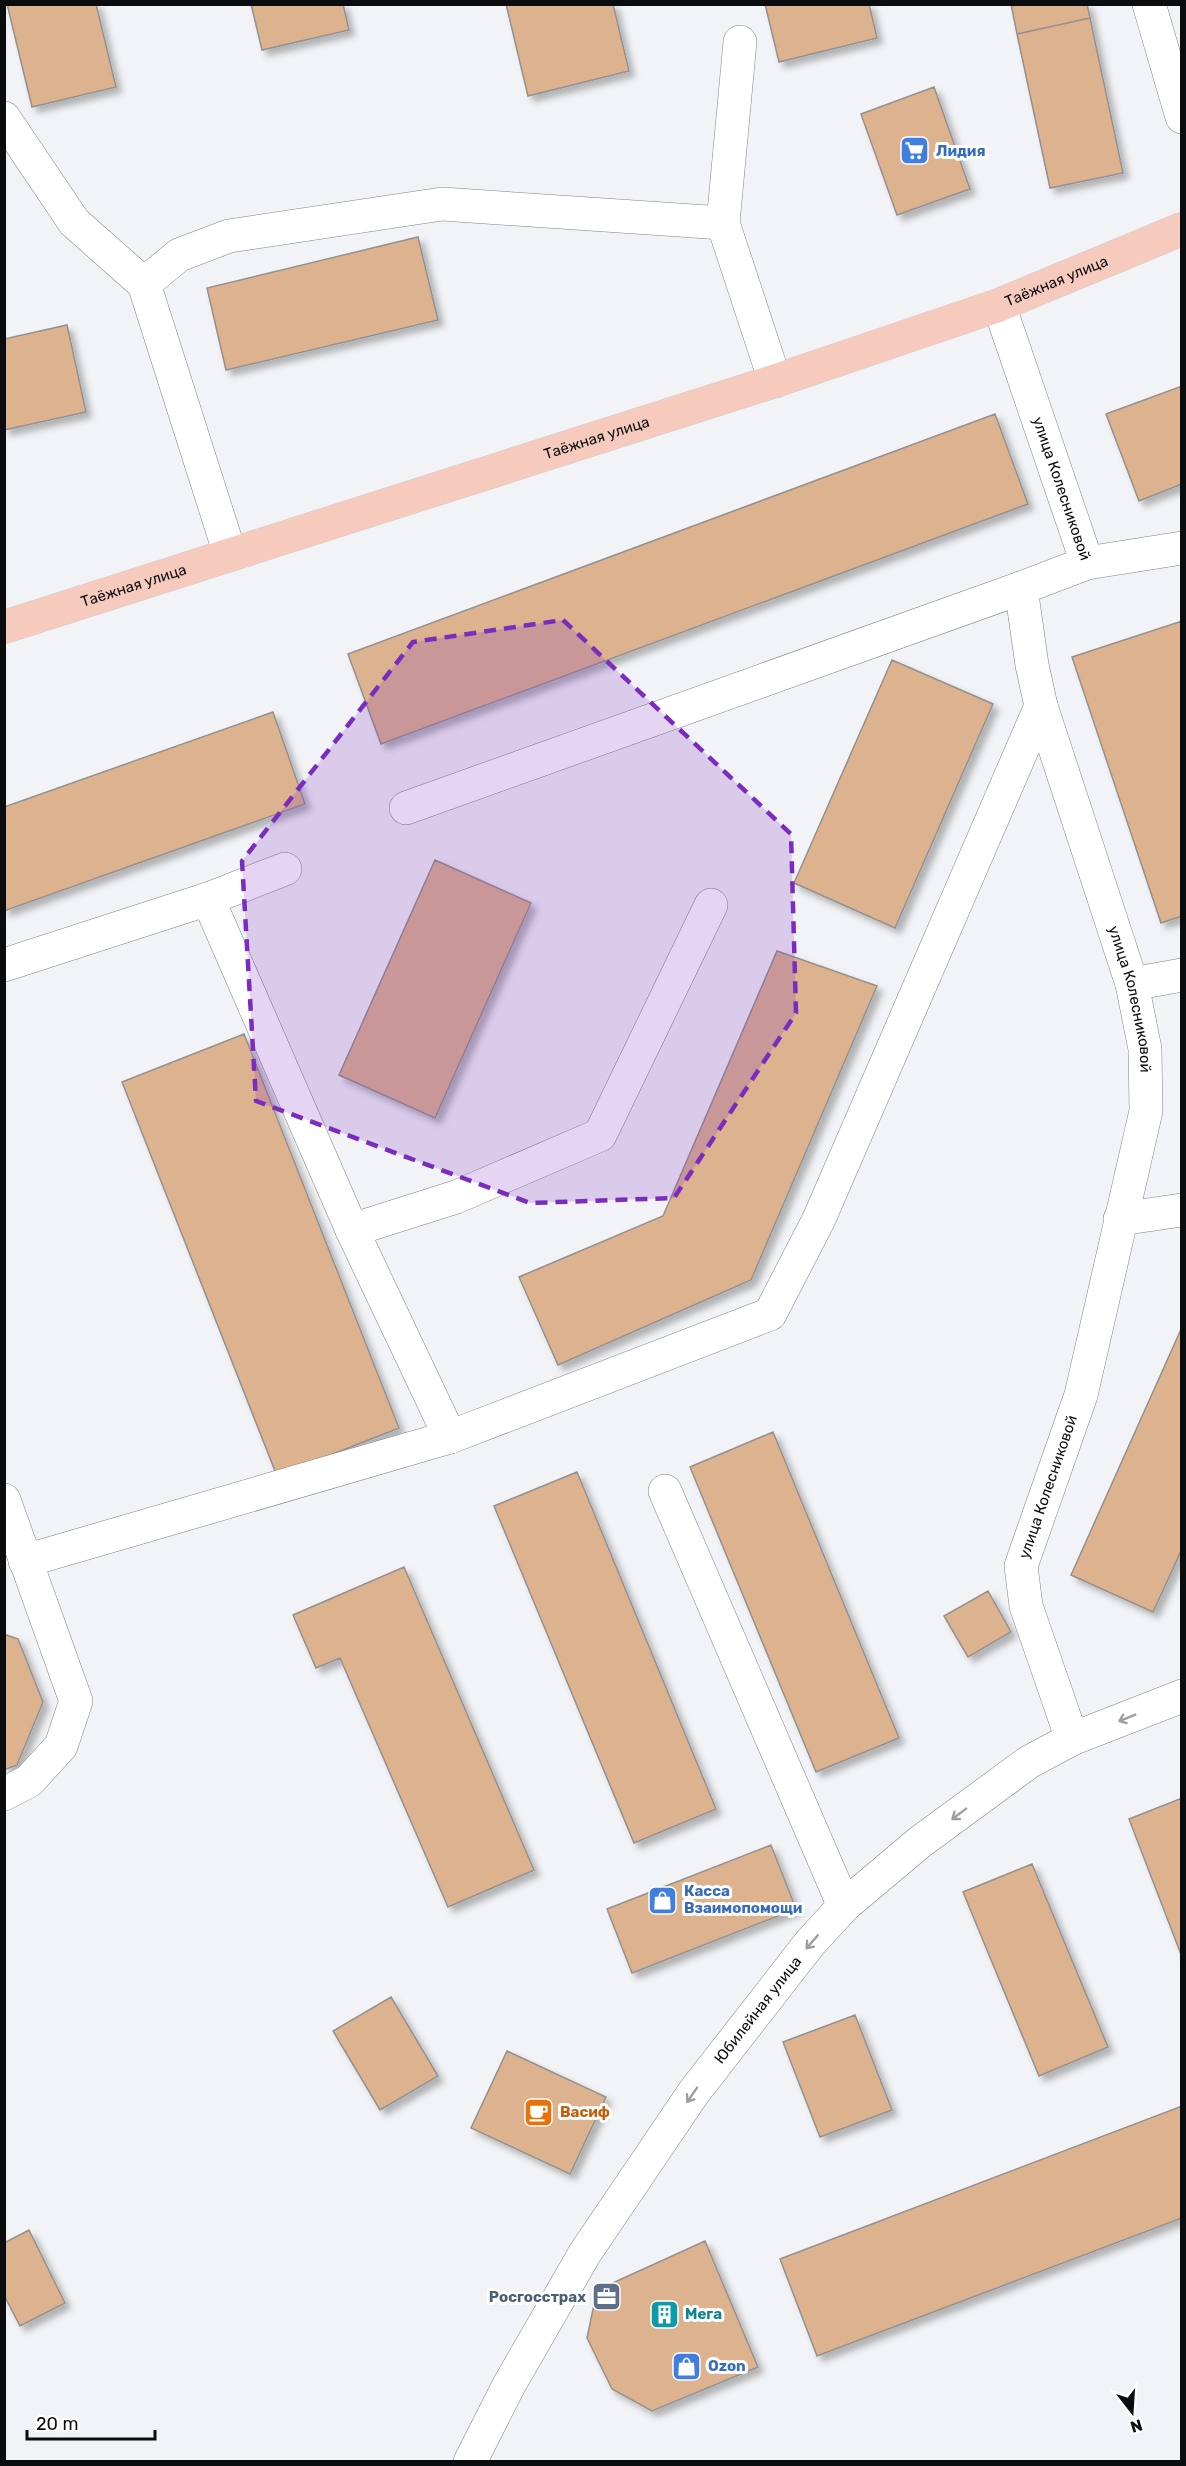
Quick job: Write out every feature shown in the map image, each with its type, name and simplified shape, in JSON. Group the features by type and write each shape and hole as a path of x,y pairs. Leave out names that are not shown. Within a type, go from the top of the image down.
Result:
{"main road":[{"name":"Таёжная улица","path":"4,627 775,381 999,305 1182,229"}],"street":[{"path":"1149,4 1182,117"},
{"path":"740,42 723,223 775,381"},
{"path":"4,118 74,222 144,284 231,554"},
{"path":"144,284 179,255 229,236 442,204 723,223"},
{"name":"улица Колесниковой","path":"999,305 1087,563 1021,588 1032,665 1041,706 1132,984 1145,1049 1146,1111 1119,1219 1081,1395 1021,1566 1026,1606 1072,1740"},
{"path":"1087,563 1182,548"},
{"path":"406,808 1021,588"},
{"path":"25,1561 450,1437 770,1314 819,1219 1041,706"},
{"path":"4,965 208,899 285,869"},
{"path":"208,899 352,1230 450,1437"},
{"path":"352,1230 456,1197 600,1135 711,905"},
{"path":"1132,984 1182,975"},
{"path":"1119,1219 1182,1210"},
{"path":"665,1491 844,1906"},
{"path":"4,1794 29,1781 61,1746 76,1701 6,1511"},
{"name":"Юбилейная улица","path":"470,2462 509,2385 585,2253 694,2092 810,1944 844,1906 920,1842 1029,1761 1072,1740 1182,1696"}],"highlighted area":[{"path":"563,620 791,834 796,1013 674,1198 530,1203 256,1101 242,861 413,642"}],"building":[{"path":"7,4 96,4 116,87 32,107"},
{"path":"251,4 343,4 349,30 262,50"},
{"path":"506,4 613,4 629,71 528,96"},
{"path":"765,4 869,4 877,38 779,62"},
{"path":"1011,4 1087,4 1090,18 1017,34"},
{"path":"1090,18 1123,173 1050,188 1017,34"},
{"name":"Лидия","path":"934,87 970,189 897,215 861,114"},
{"path":"418,237 438,320 226,370 207,288"},
{"path":"67,325 86,412 4,430 4,339"},
{"path":"1182,386 1182,484 1139,501 1106,414"},
{"path":"995,414 1028,504 381,744 348,654"},
{"path":"1182,621 1182,916 1161,923 1072,657"},
{"path":"892,660 993,704 895,928 794,883"},
{"path":"273,712 305,804 4,911 4,807"},
{"path":"435,860 531,903 435,1118 339,1075"},
{"path":"777,951 877,986 751,1280 558,1365 519,1277 663,1216"},
{"path":"244,1034 399,1428 277,1476 122,1082"},
{"path":"1182,1327 1182,1549 1153,1612 1071,1575"},
{"path":"773,1432 899,1738 816,1772 690,1467"},
{"path":"577,1472 716,1809 634,1843 494,1506"},
{"path":"404,1567 534,1870 448,1907 340,1658 316,1668 293,1615"},
{"path":"988,1591 1011,1632 968,1657 944,1616"},
{"path":"4,1634 18,1639 43,1702 17,1765 4,1770"},
{"path":"1182,1798 1182,1957 1129,1819"},
{"path":"771,1845 796,1909 632,1973 607,1909"},
{"path":"1032,1864 1108,2047 1039,2076 963,1892"},
{"path":"391,1997 438,2076 380,2110 333,2031"},
{"path":"855,2015 892,2110 820,2137 783,2042"},
{"name":"Васиф","path":"507,2051 606,2097 570,2174 471,2128"},
{"path":"1182,2106 1182,2218 817,2356 780,2259"},
{"path":"29,2230 65,2303 20,2326 4,2295 4,2243"},
{"name":"Мега","path":"705,2241 758,2367 652,2411 612,2389 587,2338 597,2290"}],"place":[{"name":"Лидия","path":"915,151"},
{"name":"Касса Взаимопомощи","path":"663,1900"},
{"name":"Васиф","path":"539,2112"},
{"name":"Росгосстрах","path":"607,2297"},
{"name":"Мега","path":"664,2314"},
{"name":"Ozon","path":"687,2366"}]}
